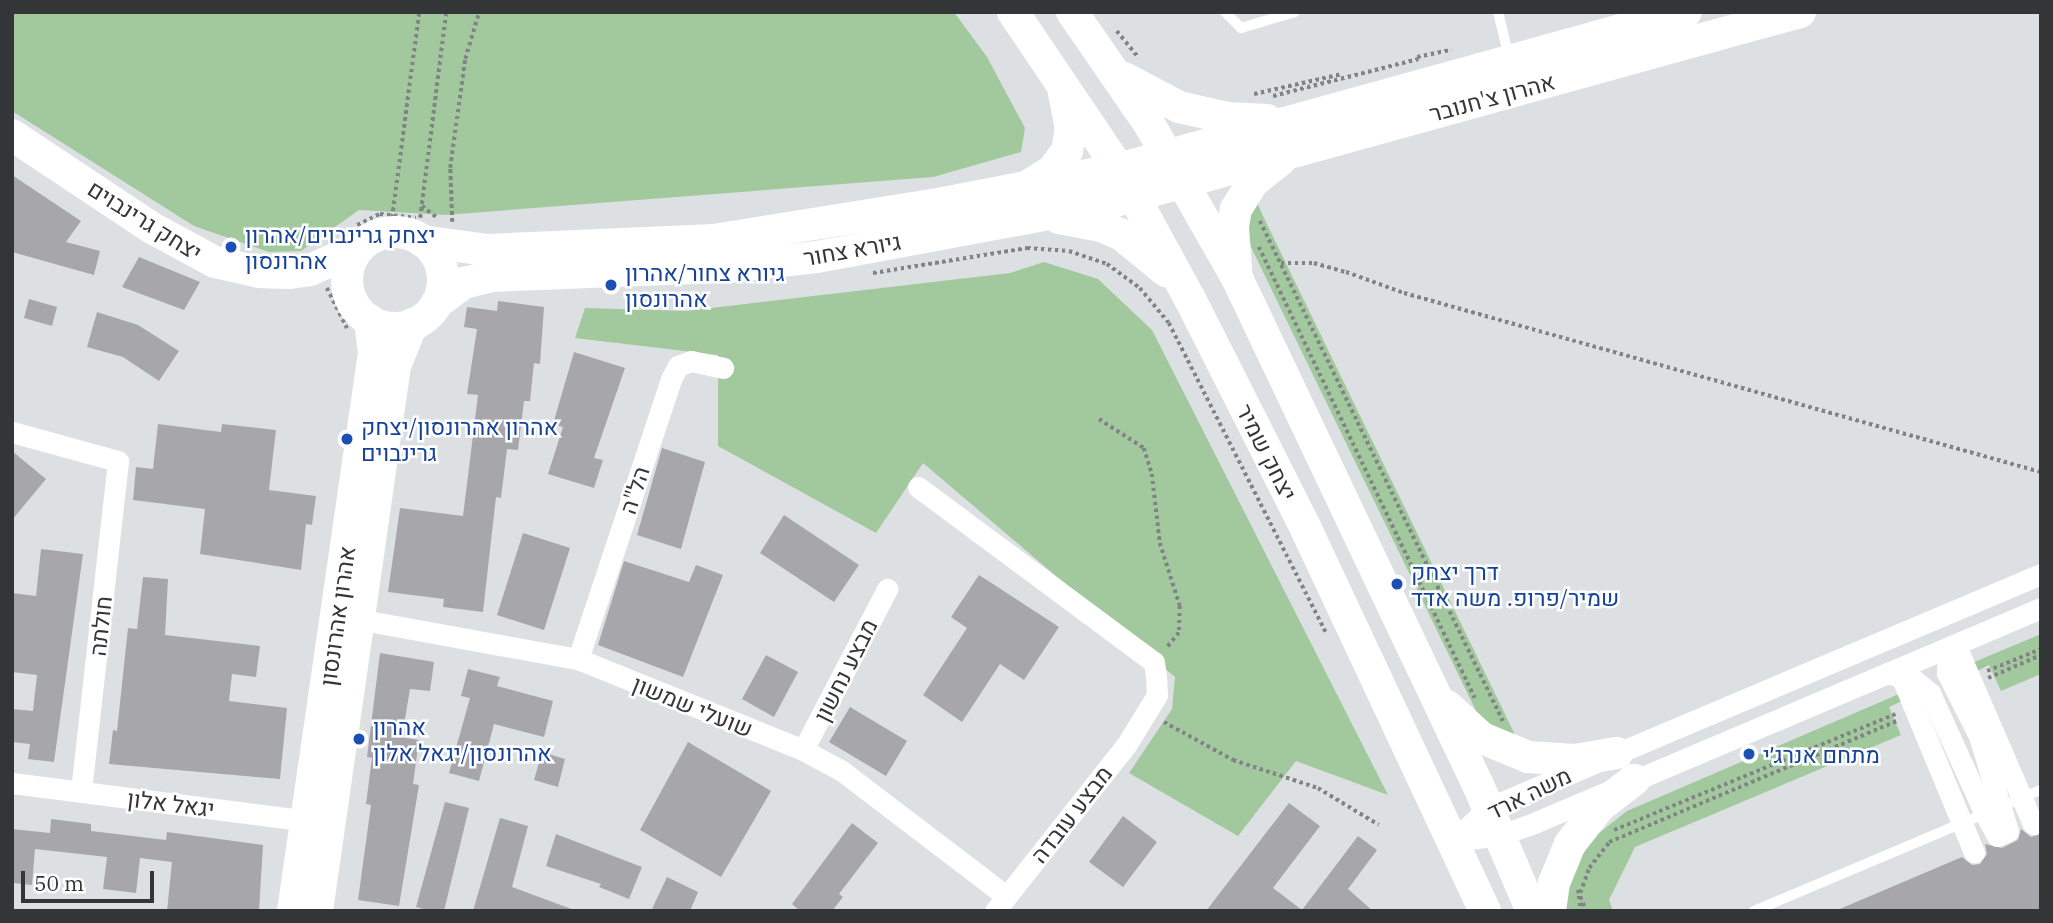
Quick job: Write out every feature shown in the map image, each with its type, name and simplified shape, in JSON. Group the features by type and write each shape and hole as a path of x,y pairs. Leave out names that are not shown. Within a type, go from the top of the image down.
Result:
{"street":[{"name":"יצחק שמיר","path":"1013,12 1119,169 1190,299 1307,531 1485,911"},
{"name":"יצחק שמיר","path":"1072,12 1127,69 1169,156 1238,280 1495,822 1532,911"},
{"name":"אהרון צ'חנובר","path":"1184,183 1292,153 1686,12"},
{"name":"אהרון צ'חנובר","path":"1169,156 1303,118 1499,79 1800,12"},
{"path":"1127,69 1157,99 1195,112 1251,120 1303,118"},
{"path":"1017,190 1053,170 1067,151 1070,113 1057,76"},
{"name":"יצחק גרינבוים","path":"12,135 192,251 215,262 260,272 289,273 310,270 359,248"},
{"path":"1238,280 1233,227 1242,196 1263,172 1292,153"},
{"name":"גיורא צחור","path":"409,237 487,250 715,240 1017,190 1169,156"},
{"name":"גיורא צחור","path":"437,303 464,283 492,276 750,264 817,257 1135,197 1184,183"},
{"path":"1012,220 1078,220 1110,230 1141,247 1190,299"},
{"path":"409,237 439,262 442,276 437,303 412,324 391,328 369,320 349,295 348,270 359,248 409,237"},
{"name":"יצחק גרינבוים","path":"289,273 349,295"},
{"name":"אהרון אהרונסון","path":"349,617 375,344 369,320"},
{"name":"אהרון אהרונסון","path":"293,911 318,822 349,617 396,366 412,324"},
{"name":"הל\"ה","path":"578,659 671,379 678,366 691,360 723,368"},
{"name":"חולתה","path":"12,432 118,461 81,792"},
{"path":"918,487 1154,663"},
{"name":"משה ארד","path":"1453,841 1495,822 1617,753 2041,574"},
{"name":"מבצע נחשון","path":"803,750 887,589"},
{"name":"משה ארד","path":"1495,822 1634,780 1894,674 2041,608"},
{"name":"שועלי שמשון","path":"349,617 578,659 803,750 842,771 1001,903"},
{"path":"1993,810 1979,736 1947,673 1948,655 1959,644 1971,682 2031,794 2033,824"},
{"name":"מבצע עובדה","path":"1001,903 1145,716 1157,695 1154,663"},
{"path":"1894,674 1920,684 1933,698 1993,810"},
{"path":"1894,674 1915,709 1974,852"},
{"path":"1430,686 1482,738 1510,752 1552,761 1617,753"},
{"path":"1550,911 1561,864 1584,824 1634,780"},
{"name":"יגאל אלון","path":"12,783 318,822"},
{"name":"אהרון אהרונסון","path":"317,911 318,822"}],"lane":[{"path":"1225,12 1241,28 1295,12"},
{"path":"1498,12 1499,79"},
{"path":"1754,911 2031,794"}],"path":[{"path":"409,237 419,12"},
{"path":"409,237 422,206 446,12"},
{"path":"422,206 444,222 455,219 450,168 465,59 479,12"},
{"path":"1110,32 1127,69"},
{"path":"1247,96 1462,47"},
{"path":"1249,101 1378,66 1452,55"},
{"path":"1242,196 1281,263 1510,737 1510,752"},
{"path":"1256,241 1481,710"},
{"path":"1281,263 1314,263 1404,293 2041,472"},
{"path":"1107,264 1140,288 1169,323 1332,645"},
{"path":"1099,419 1144,448 1152,474 1160,543 1181,623 1179,633 1154,663"},
{"path":"1971,682 2041,649"},
{"path":"1971,682 2041,655"},
{"path":"1601,836 1915,709"},
{"path":"1581,911 1579,893 1589,868 1609,842 1915,709"},
{"path":"1145,716 1188,733 1233,760 1318,788 1379,825"},
{"path":"1561,864 1579,893 1586,911"}],"green space":[{"path":"12,12 954,12 987,57 1025,128 1021,152 933,177 445,215 359,210 301,251 269,252 194,226 12,111"},
{"path":"1254,196 1520,745 1498,734 1478,715 1251,247 1247,234"},
{"path":"1044,262 1098,279 1152,330 1388,795 1296,761 1238,836 1129,773 1172,709 1175,677 923,463 876,533 718,446 718,355 575,338 585,308 686,311 1010,273"},
{"path":"2041,634 2041,674 2001,691 1989,665 1973,673 1967,665"},
{"path":"1899,694 1902,701 1889,707 1901,735 1635,847 1609,900 1613,911 1566,911 1566,875 1584,845 1627,811"}],"building":[{"path":"12,175 81,221 66,242 100,251 94,275 12,252"},
{"path":"139,257 200,282 184,310 122,287"},
{"path":"29,299 57,307 52,326 24,318"},
{"path":"498,301 544,307 540,364 534,363 530,401 524,401 518,450 507,449 501,498 496,497 483,612 443,607 444,599 388,592 400,508 463,516 478,395 467,394 477,329 464,327 467,307 497,311"},
{"path":"97,312 138,325 179,351 159,381 123,357 87,347"},
{"path":"574,352 625,368 594,458 603,460 594,488 548,474 563,427 553,424"},
{"path":"158,424 221,432 222,424 276,430 269,490 316,496 312,525 306,524 301,570 200,554 205,509 133,500 136,467 153,469"},
{"path":"662,448 705,462 681,549 637,535"},
{"path":"12,451 46,479 12,520"},
{"path":"784,515 859,565 834,602 760,553"},
{"path":"523,533 570,548 544,630 497,615"},
{"path":"41,549 83,554 54,762 28,759 30,744 12,742 12,709 33,711 37,675 12,672 12,593 36,596"},
{"path":"624,561 689,582 696,565 723,575 683,677 598,645"},
{"path":"979,575 1059,627 1024,680 1000,664 962,722 923,695 967,628 951,617"},
{"path":"143,577 168,579 165,635 260,646 256,677 232,674 229,701 287,708 280,779 109,764 113,730 117,731 128,628 137,629"},
{"path":"380,653 434,662 430,691 410,689 402,737 419,740 413,784 419,785 399,906 358,900 371,805 366,804 372,758 367,757"},
{"path":"766,655 798,672 774,717 742,699"},
{"path":"468,669 500,677 497,686 553,701 544,737 494,724 479,781 449,773 470,698 461,696"},
{"path":"850,707 907,741 886,776 829,742"},
{"path":"688,742 771,791 721,877 640,830"},
{"path":"542,752 565,759 558,787 534,780"},
{"path":"445,802 469,808 444,911 431,911 416,907"},
{"path":"1289,803 1320,826 1273,888 1302,910 1358,836 1377,850 1348,889 1373,911 1206,911"},
{"path":"1123,816 1157,842 1123,887 1089,862"},
{"path":"500,818 528,826 512,887 577,911 473,911"},
{"path":"51,819 91,824 91,831 166,840 167,832 263,845 259,911 167,911 172,862 140,858 136,893 103,889 107,857 35,849 32,885 12,883 12,829 50,833"},
{"path":"852,823 878,843 839,894 843,897 832,911 800,911 792,904"},
{"path":"2021,829 2031,837 2041,834 2041,911 1835,911 1962,857 1972,865 1980,864 1987,854 1985,844 2002,848 2018,840"},
{"path":"556,834 642,867 629,899 599,887 601,884 546,866"},
{"path":"667,877 698,892 690,911 651,911"}],"place":[{"name":"יצחק גרינבוים/אהרון אהרונסון","path":"231,247"},
{"name":"גיורא צחור/אהרון אהרונסון","path":"611,285"},
{"name":"אהרון אהרונסון/יצחק גרינבוים","path":"347,439"},
{"name":"דרך יצחק שמיר/פרופ. משה אדד","path":"1397,584"},
{"name":"אהרון אהרונסון/יגאל אלון","path":"359,739"},
{"name":"מתחם אנרג׳י","path":"1749,754"}]}
